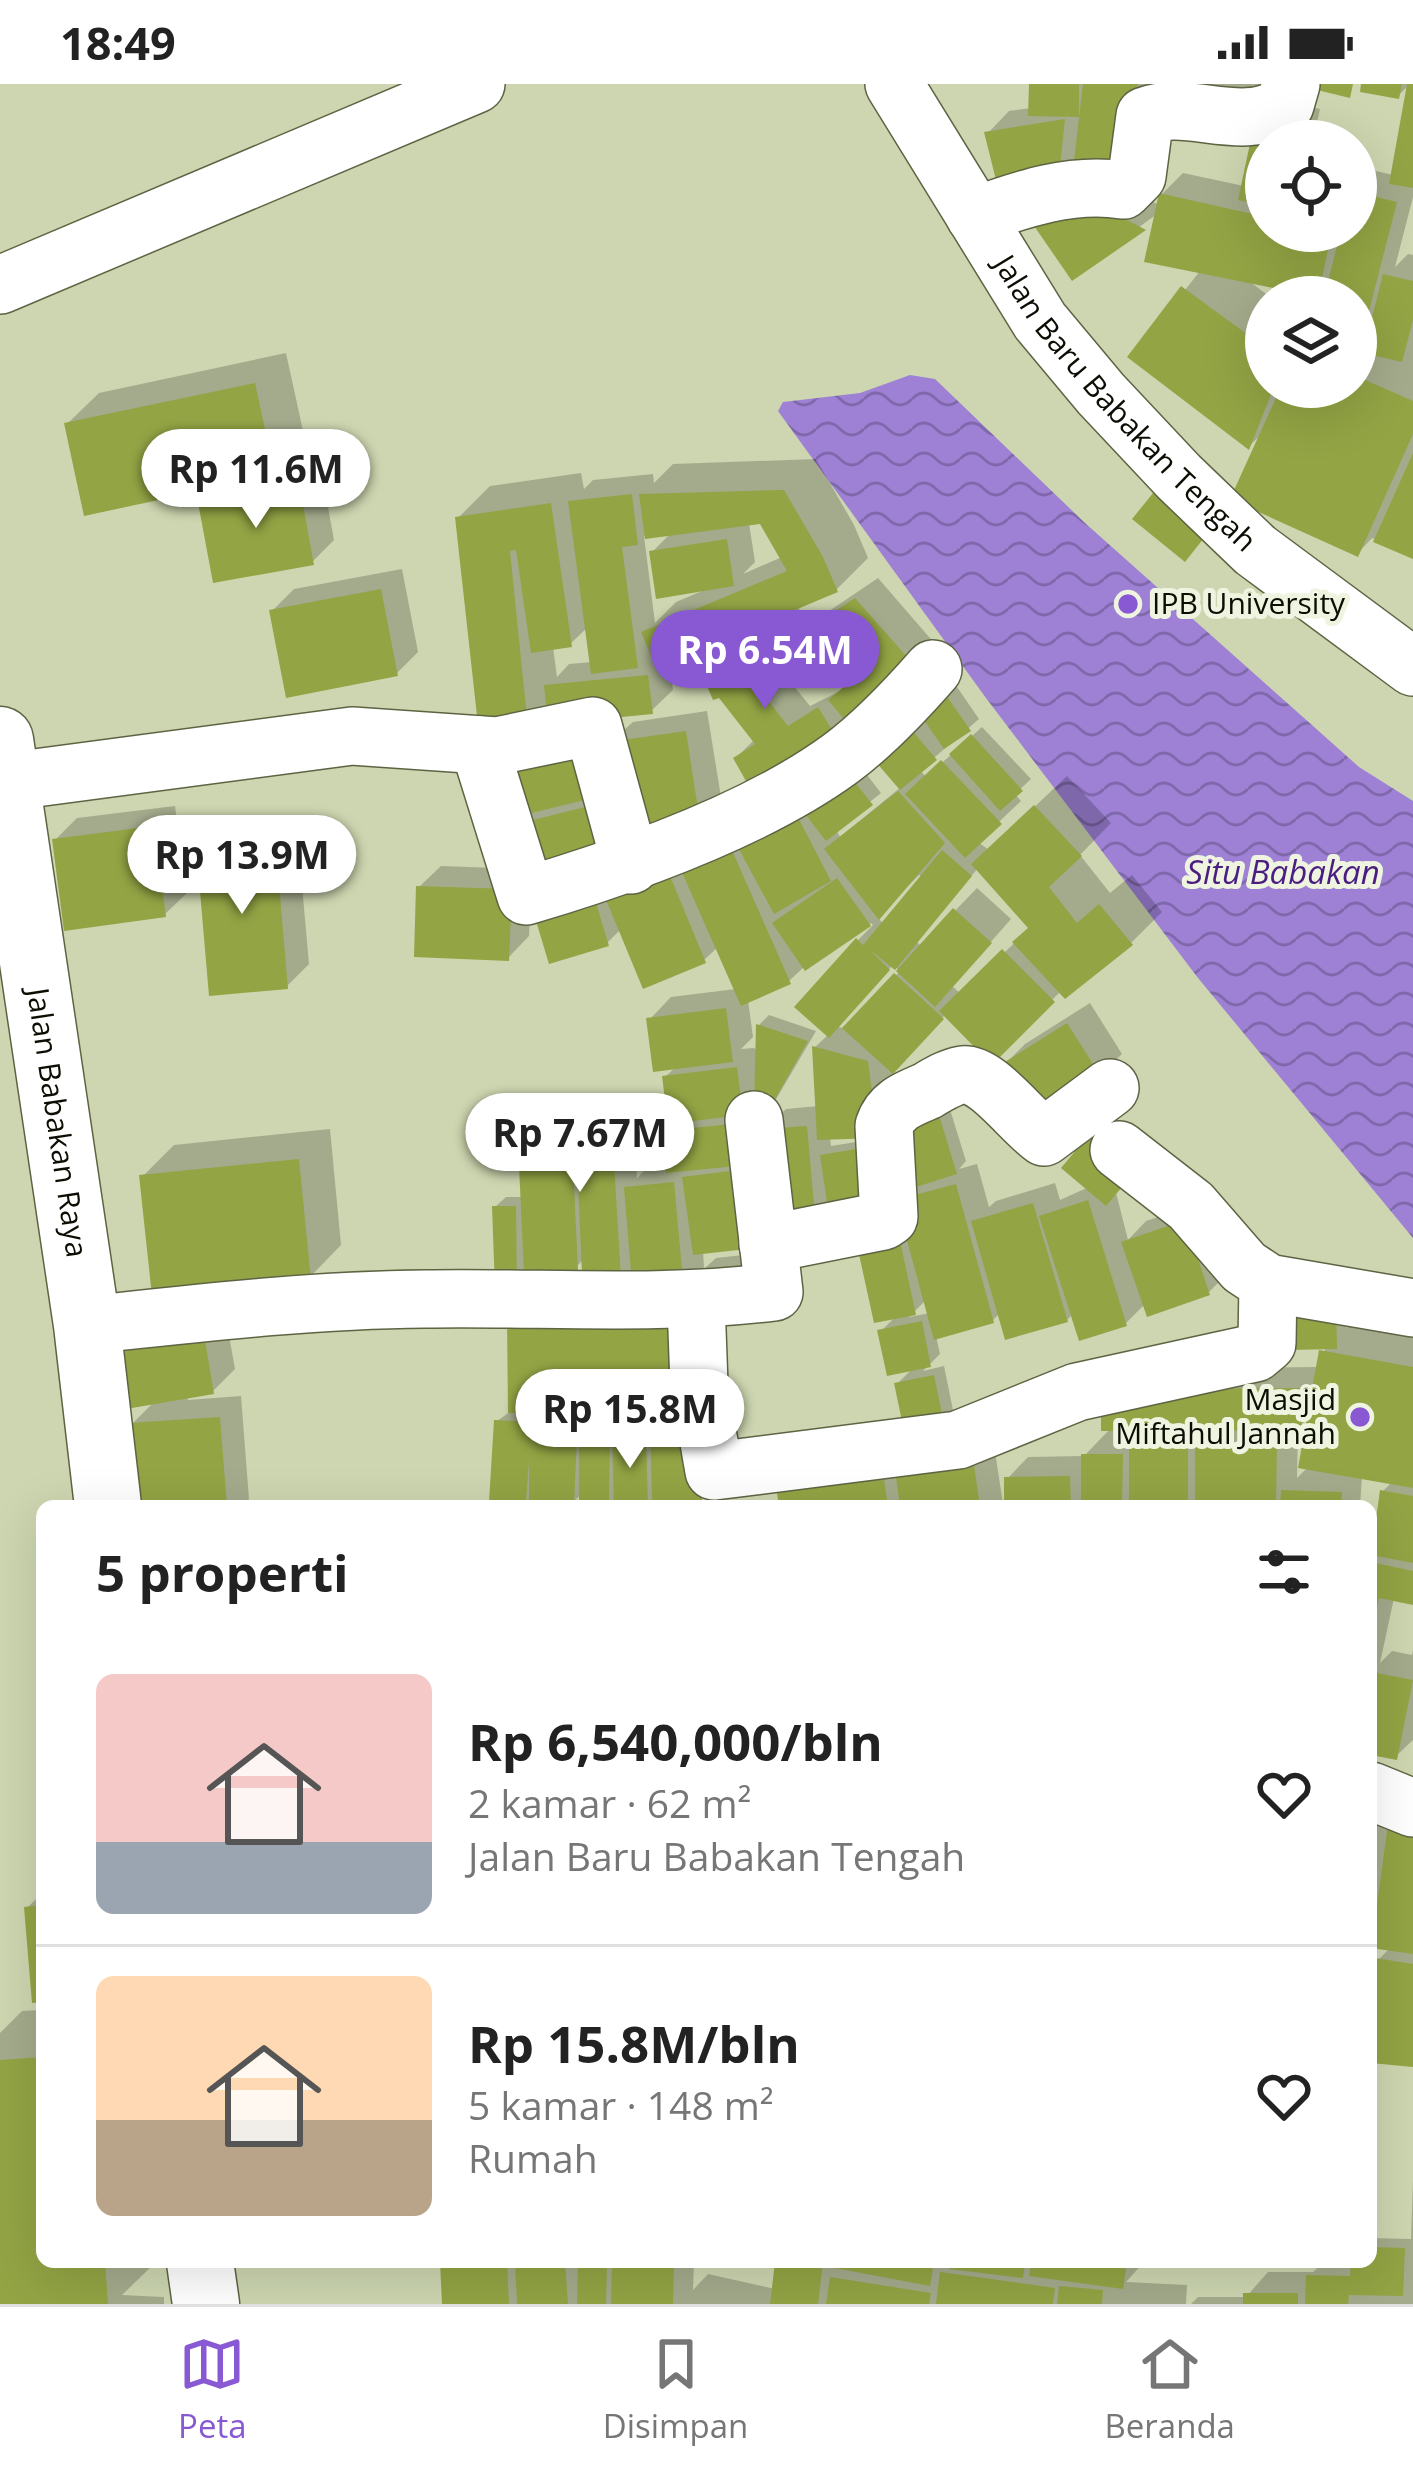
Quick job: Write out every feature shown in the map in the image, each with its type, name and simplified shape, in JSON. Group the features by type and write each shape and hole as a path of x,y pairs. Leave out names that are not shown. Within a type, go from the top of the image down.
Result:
{"street":[{"path":"0,285 476,84"},
{"name":"Jalan Baru Babakan Tengah","path":"894,84 1040,321 1179,476 1256,550 1413,667"},
{"path":"975,216 1025,198 1100,187 1123,190 1137,176 1145,116 1159,111 1211,117 1272,114 1285,105 1291,84"},
{"path":"479,745 526,896 631,865 770,802 841,759 933,669"},
{"path":"3,761 352,736 496,746 593,726 631,865"},
{"name":"Jalan Babakan Raya","path":"3,761 87,1325 107,1500"},
{"path":"768,1244 889,1217 884,1126 889,1113 959,1075 985,1083 1044,1137 1110,1088"},
{"path":"87,1325 318,1301 696,1301 774,1292 754,1120"},
{"path":"1119,1150 1191,1206 1244,1267 1268,1283 1413,1308"},
{"path":"696,1301 699,1385 719,1488 958,1440 1077,1392 1255,1353 1267,1343 1268,1283"},
{"path":"1377,1793 1413,1808"},
{"path":"201,2268 206,2304"}],"water":[{"name":"Situ Babakan","path":"910,375 935,379 1085,523 1359,767 1413,801 1413,1238 1198,978 986,698 778,411 783,402 860,393"}],"building":[{"path":"1029,84 1079,84 1079,117 1028,116"},
{"path":"1083,84 1138,84 1126,185 1072,178"},
{"path":"1309,84 1353,84 1350,98 1309,88"},
{"path":"1361,84 1402,84 1399,99 1360,92"},
{"path":"1407,84 1413,84 1413,188 1389,184"},
{"path":"1065,119 1058,186 1001,200 984,132"},
{"path":"1245,167 1245,202 1238,200"},
{"path":"1159,193 1245,212 1245,252 1328,252 1322,276 1245,276 1245,282 1144,262"},
{"path":"1080,195 1146,230 1072,281 1030,220"},
{"path":"1377,197 1397,202 1377,280 1377,276 1329,276 1336,252 1377,252"},
{"path":"1383,274 1413,281 1413,320 1402,362 1377,356 1377,298"},
{"path":"1181,286 1245,333 1245,408 1266,408 1249,450 1127,357"},
{"path":"255,383 275,475 84,516 64,423"},
{"path":"1377,385 1413,401 1413,434 1358,557 1230,499 1271,408 1377,408"},
{"path":"1413,453 1413,559 1373,542"},
{"path":"298,478 314,565 213,583 197,497"},
{"path":"1162,482 1215,524 1185,562 1132,519"},
{"path":"784,490 838,592 656,668 641,632 787,571 760,524 645,539 639,494"},
{"path":"632,494 638,545 622,547 638,668 591,674 568,501"},
{"path":"551,503 572,647 531,653 516,550 510,551 528,728 479,734 455,517"},
{"path":"727,539 734,586 656,599 649,551"},
{"path":"381,589 398,676 286,698 269,610"},
{"path":"855,598 923,675 854,731 828,700 863,671 850,654 810,680 786,643"},
{"path":"777,627 794,666 754,683 788,726 818,707 842,746 755,797 733,758 755,744 719,698 713,700 696,661"},
{"path":"648,675 653,714 548,724 544,685"},
{"path":"946,695 971,731 944,749 919,713"},
{"path":"899,715 937,760 900,790 862,746"},
{"path":"686,731 700,822 629,841 608,742"},
{"path":"971,734 1023,791 1000,811 949,754"},
{"path":"590,735 605,795 511,818 496,759"},
{"path":"941,760 1002,824 965,858 905,794"},
{"path":"842,766 873,805 826,841 795,801"},
{"path":"898,791 945,843 879,920 824,849"},
{"path":"605,802 618,855 525,877 513,825"},
{"path":"1034,805 1082,856 1049,887 1077,923 1099,904 1133,945 1065,999 1012,942 1028,928 971,864"},
{"path":"793,808 831,881 774,914 734,840"},
{"path":"154,826 166,917 64,931 52,839"},
{"path":"723,830 791,984 741,1006 673,852"},
{"path":"275,838 288,989 209,996 196,845"},
{"path":"942,850 972,876 895,970 869,949 890,970 829,1038 794,1007 856,938 863,945"},
{"path":"665,864 706,963 643,989 602,890"},
{"path":"837,878 871,926 805,971 772,923"},
{"path":"416,886 512,889 509,961 414,957"},
{"path":"593,893 609,946 549,964 533,911"},
{"path":"953,908 992,943 935,1007 896,971"},
{"path":"1002,949 1055,1002 992,1065 939,1011"},
{"path":"894,973 944,1019 893,1074 842,1028"},
{"path":"726,1008 733,1062 653,1072 646,1018"},
{"path":"1067,1023 1102,1078 1036,1119 1000,1065"},
{"path":"756,1024 808,1041 766,1115 754,1110"},
{"path":"812,1046 868,1061 878,1138 817,1140"},
{"path":"737,1067 743,1115 668,1124 662,1076"},
{"path":"938,1112 957,1174 916,1187 896,1124"},
{"path":"741,1123 746,1165 666,1173 662,1131"},
{"path":"807,1126 816,1227 772,1232 761,1129"},
{"path":"612,1129 622,1295 583,1297 577,1160 491,1164 490,1135"},
{"path":"1087,1137 1133,1174 1106,1206 1061,1168"},
{"path":"868,1147 877,1208 829,1216 820,1155"},
{"path":"299,1159 311,1280 152,1296 139,1175"},
{"path":"573,1164 578,1270 524,1272 519,1166"},
{"path":"746,1169 756,1248 693,1255 682,1177"},
{"path":"674,1182 684,1292 633,1296 624,1187"},
{"path":"956,1184 994,1323 934,1340 896,1200"},
{"path":"1088,1200 1127,1326 1079,1341 1039,1216"},
{"path":"1033,1203 1068,1322 1005,1340 971,1221"},
{"path":"492,1206 516,1206 517,1289 495,1289"},
{"path":"1185,1220 1210,1295 1147,1317 1121,1242"},
{"path":"897,1227 916,1315 874,1323 855,1236"},
{"path":"1336,1303 1337,1349 1288,1350 1276,1311"},
{"path":"688,1317 689,1412 508,1413 507,1318"},
{"path":"922,1321 931,1367 887,1376 877,1330"},
{"path":"202,1322 214,1394 120,1410 108,1337"},
{"name":"Masjid Miftahul Jannah","path":"1319,1350 1413,1367 1413,1488 1298,1468"},
{"path":"934,1375 944,1423 904,1431 894,1383"},
{"path":"1301,1388 1302,1430 1101,1431 1101,1389"},
{"path":"220,1417 227,1500 135,1500 129,1423"},
{"path":"700,1419 702,1500 652,1500 650,1420"},
{"path":"494,1420 531,1422 531,1436 577,1437 574,1500 529,1500 529,1460 526,1500 489,1500"},
{"path":"579,1423 610,1423 609,1500 579,1500"},
{"path":"646,1435 648,1500 614,1500 612,1436"},
{"path":"1129,1443 1188,1443 1188,1500 1129,1500"},
{"path":"1195,1444 1277,1444 1276,1500 1195,1500"},
{"path":"971,1445 979,1500 899,1500 893,1457"},
{"path":"1081,1454 1123,1454 1122,1500 1081,1500"},
{"path":"881,1459 887,1500 778,1500 774,1474"},
{"path":"1070,1476 1071,1500 1004,1500 1004,1477"},
{"path":"1281,1490 1342,1492 1341,1500 1280,1500"},
{"path":"1380,1490 1413,1496 1413,1563 1377,1556"},
{"path":"1377,1563 1413,1571 1413,1605 1379,1598 1377,1607"},
{"path":"1377,1673 1413,1680 1397,1760 1377,1756"},
{"path":"1390,1810 1413,1818 1413,1954 1377,1949 1377,1904"},
{"path":"36,1906 36,2003 32,2003 24,1907"},
{"path":"1377,1958 1413,1964 1413,2067 1377,2064"},
{"path":"36,2057 36,2268 105,2268 108,2304 0,2304 0,2060"},
{"path":"1377,2247 1405,2248 1403,2296 1349,2295 1348,2304 1305,2304 1306,2275 1350,2276 1351,2268 1377,2268"},
{"path":"440,2268 507,2268 509,2304 442,2304"},
{"path":"515,2268 565,2268 568,2304 517,2304"},
{"path":"578,2268 607,2268 606,2304 577,2304"},
{"path":"612,2268 674,2268 673,2304 611,2304"},
{"path":"774,2268 822,2268 818,2304 770,2304"},
{"path":"835,2268 933,2268 930,2286"},
{"path":"949,2268 1024,2268 1023,2278"},
{"path":"1030,2268 1126,2268 1123,2289 1029,2276"},
{"path":"940,2272 1055,2288 1053,2304 936,2304"},
{"path":"830,2277 931,2293 929,2304 826,2304"},
{"path":"1059,2286 1103,2290 1102,2304 1057,2304"},
{"path":"1243,2293 1298,2293 1298,2304 1243,2304"}],"place":[{"name":"IPB University","path":"1128,604"},
{"name":"Masjid Miftahul Jannah","path":"1360,1417"}]}
